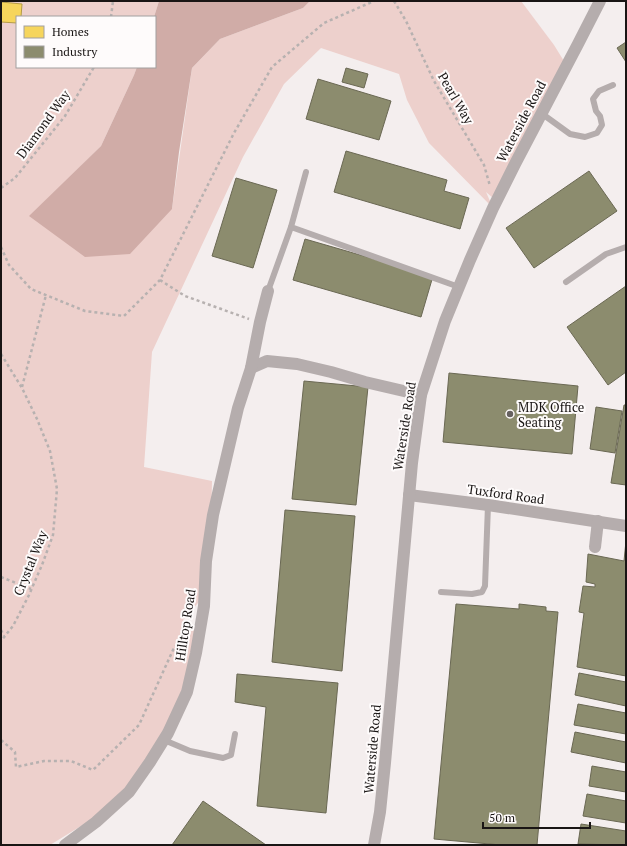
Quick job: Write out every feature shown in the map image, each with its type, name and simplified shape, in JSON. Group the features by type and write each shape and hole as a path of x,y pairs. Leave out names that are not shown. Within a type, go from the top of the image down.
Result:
{"street":[{"name":"Waterside Road","path":"374,845 380,812 412,463 421,395 445,321 494,208 541,113 600,1"},
{"name":"Hilltop Road","path":"65,845 96,822 129,792 164,740 187,692 196,653 204,606 206,561 213,515 238,408 251,368 268,291"},
{"path":"251,368 267,361 297,364 421,395"},
{"name":"Tuxford Road","path":"409,495 488,505 626,526"},
{"path":"595,547 598,521"}],"lane":[{"path":"541,113 570,134 585,137 597,134 602,125 593,99 599,91 613,84"},
{"path":"268,291 291,227 306,172"},
{"path":"291,227 459,287"},
{"path":"566,282 606,254 626,247"},
{"path":"441,592 472,594 482,592 485,586 488,505"},
{"path":"164,740 190,751 223,758 231,755 235,734"}],"path":[{"path":"112,16 113,1"},
{"path":"1,247 10,265 31,289 85,310 124,316 160,280 234,134 272,67 324,23 374,1"},
{"name":"Pearl Way","path":"394,1 406,21 434,81 484,165 493,198 494,208"},
{"name":"Diamond Way","path":"1,188 15,178 65,116 93,68"},
{"path":"160,280 186,296 260,322"},
{"path":"22,388 46,295"},
{"name":"Crystal Way","path":"1,354 22,388 50,451 57,489 53,535 42,565 13,626 1,641"},
{"path":"1,577 31,589"},
{"path":"1,630 4,636"},
{"path":"1,740 15,752 16,767 44,761 71,761 93,770 139,725 173,650 187,630"}],"shaded area":[{"path":"1,1 159,1 154,16 16,16 16,68 137,68 101,146 30,216 172,209 192,68 220,39 303,8 310,1 521,1 554,45 567,66 493,198 486,192 493,208 429,143 407,100 399,74 321,48 284,84 243,157 152,352 144,467 212,481 211,526 205,595 183,620 200,630 172,723 112,807 50,845 1,845"},
{"path":"159,1 310,1 303,8 220,39 192,68 172,209 130,254 85,257 29,216 101,146 137,68 156,68 156,16 154,16"}],"building: Homes":[{"path":"1,2 22,4 21,16 16,16 16,23 1,22"}],"building: Industry":[{"path":"626,42 626,62 617,48"},
{"path":"346,68 368,74 364,88 342,82"},
{"path":"318,79 391,101 379,140 306,119"},
{"path":"346,151 447,180 444,191 469,198 460,229 334,192"},
{"path":"589,171 617,211 534,268 506,228"},
{"path":"236,178 277,190 253,268 212,256"},
{"path":"305,239 433,276 421,317 293,280"},
{"path":"626,286 626,372 608,385 567,327"},
{"name":"MDK Office Seating","path":"449,373 578,386 572,454 443,442"},
{"path":"304,381 368,387 356,505 292,499"},
{"path":"624,405 626,405 626,485 611,483"},
{"path":"596,407 622,411 615,453 590,449"},
{"path":"285,510 355,516 342,671 272,662"},
{"path":"626,541 626,676 577,667 584,613 579,612 583,586 595,587 595,584 586,582 588,554 624,561"},
{"path":"456,604 519,609 519,604 546,607 546,611 558,612 537,845 501,845 434,839"},
{"path":"579,673 626,682 626,706 575,695"},
{"path":"237,674 338,683 326,813 257,806 266,707 235,702"},
{"path":"578,704 626,713 626,734 574,725"},
{"path":"575,732 626,742 626,763 571,752"},
{"path":"592,766 626,772 626,792 589,786"},
{"path":"587,794 626,801 626,823 583,816"},
{"path":"203,801 266,845 172,845"},
{"path":"581,824 626,831 626,845 578,844"}],"place":[{"name":"MDK Office Seating","path":"510,414"}]}
